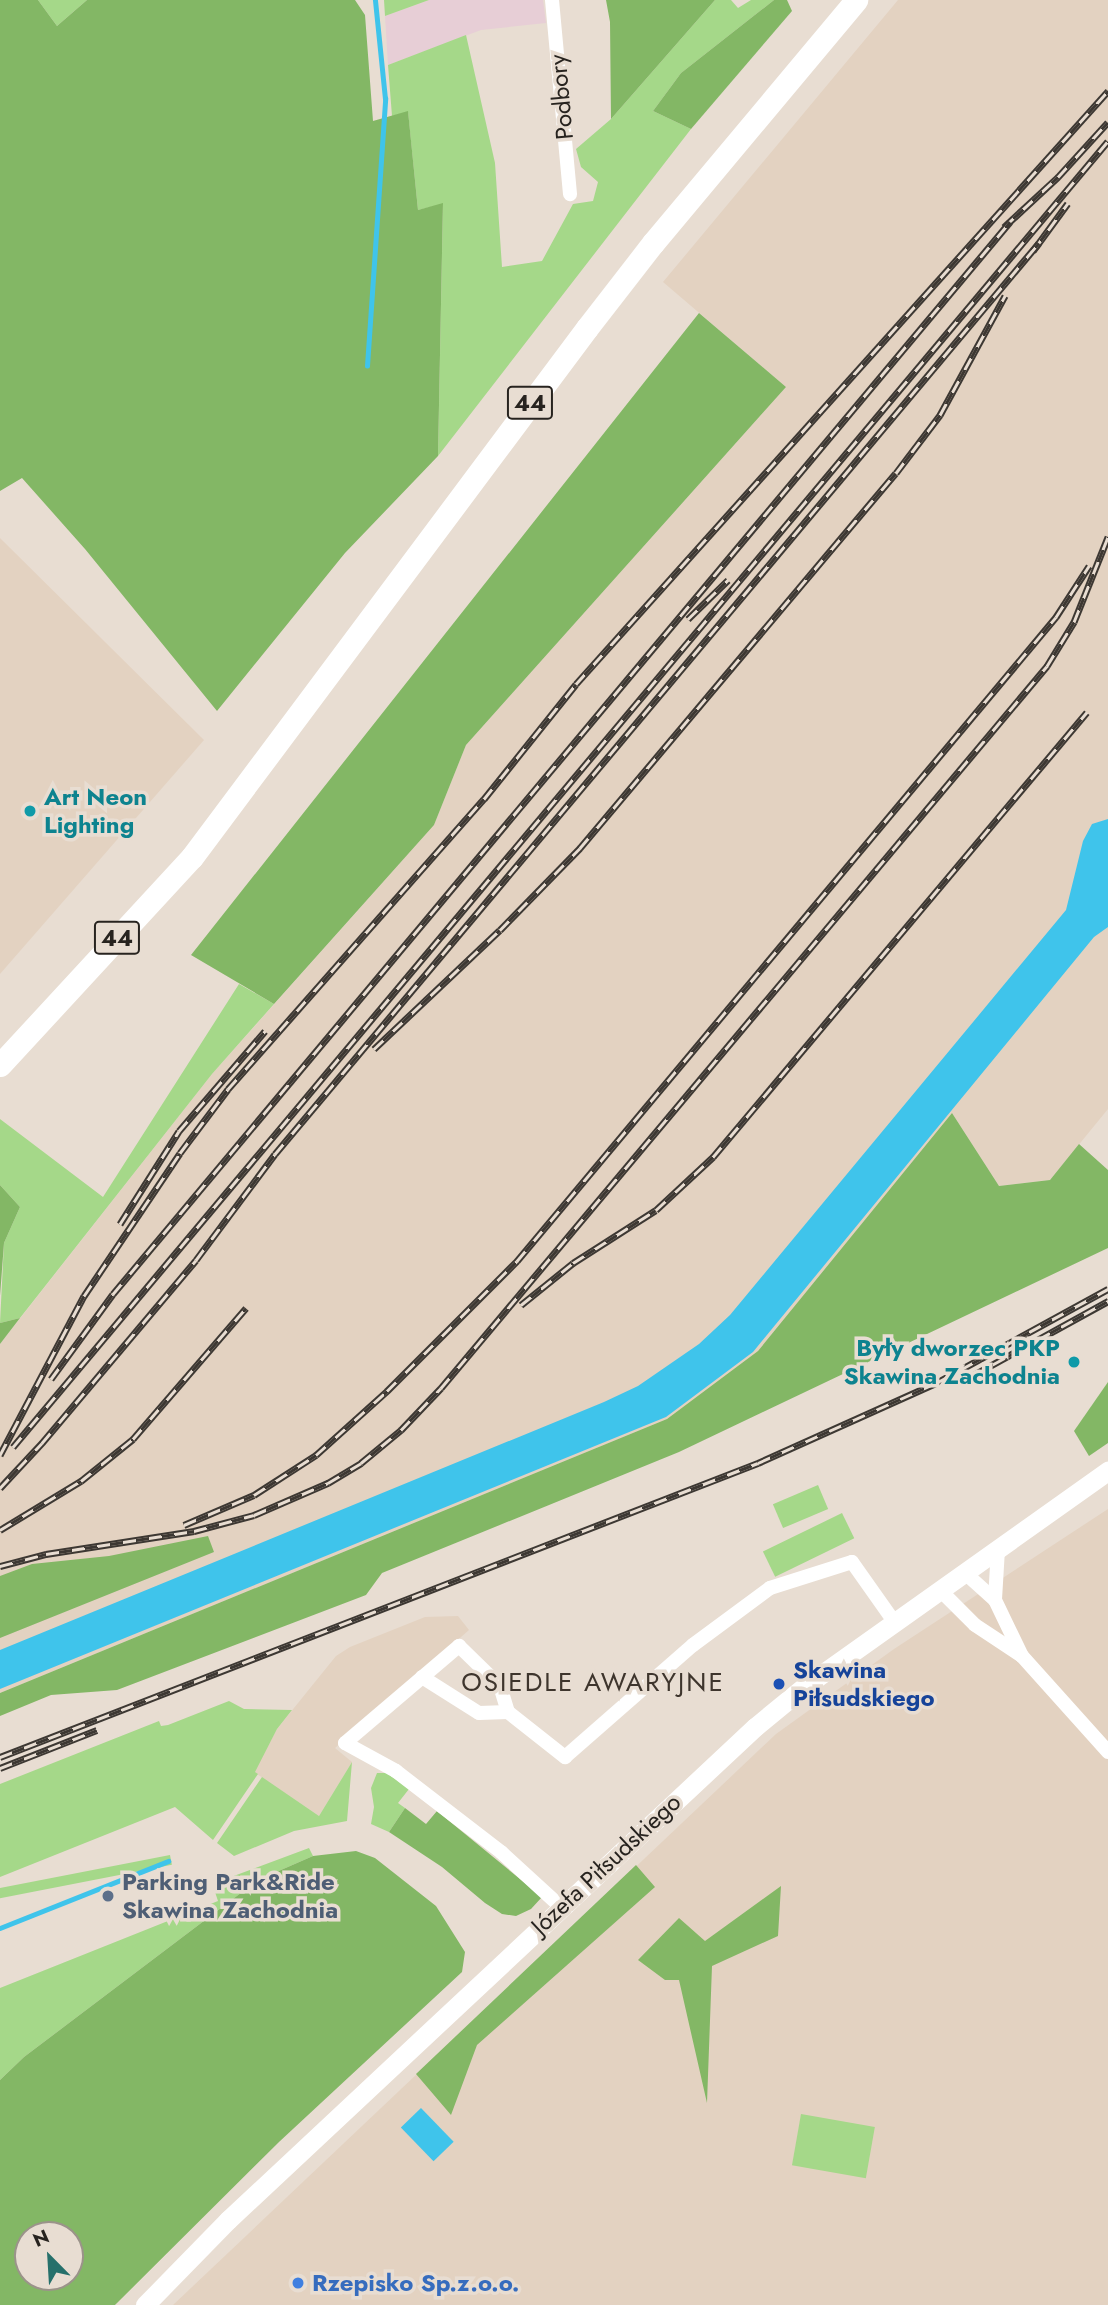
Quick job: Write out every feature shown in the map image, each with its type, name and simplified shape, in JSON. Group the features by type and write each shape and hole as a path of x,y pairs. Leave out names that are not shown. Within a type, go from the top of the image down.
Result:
{"main road":[{"name":"44","path":"3,1056 192,857 587,328 653,243 856,0"},
{"name":"Józefa Piłsudskiego","path":"145,2305 228,2220 755,1727 940,1590 1108,1471"}],"street":[{"name":"Podbory","path":"552,0 570,194"},
{"path":"995,1600 998,1549"},
{"path":"561,1906 501,1852 396,1770 345,1743 459,1646 500,1686 508,1712 565,1757 693,1645 760,1594 852,1562 895,1623"},
{"path":"965,1573 995,1600 1022,1656"},
{"path":"940,1590 975,1625 1022,1656 1108,1752"},
{"path":"422,1677 479,1713 489,1715 508,1712"}],"shaded area":[{"path":"429,0 543,0 546,23 481,30 388,65 385,16"},
{"path":"898,0 1108,0 1108,1109 1050,1180 999,1186 952,1113 758,1351 667,1419 0,1693 0,1344 212,1074 434,825 466,745 786,387 663,282"},
{"path":"0,538 204,740 0,974"},
{"path":"1108,1509 1108,2305 173,2305 776,1734 894,1649"},
{"path":"458,1616 469,1630 335,1748 352,1762 319,1816 254,1772 277,1729 336,1656 350,1647 425,1617"}],"green space":[{"path":"0,0 38,0 57,26 87,0 355,0 365,15 373,121 408,111 418,210 443,203 438,456 345,553 217,711 85,549 22,478 0,491"},
{"path":"38,0 87,0 57,26"},
{"path":"384,0 429,0 385,16"},
{"path":"606,0 715,0 611,119 610,22"},
{"path":"715,0 731,0 738,8 751,0 774,0 681,73 653,111 691,129 438,456 443,204 418,210 408,112 392,116 388,65 466,35 495,163 502,267 542,261 573,204 593,201 598,182 581,167 576,149 611,119"},
{"path":"774,0 787,0 792,11 691,129 653,111 681,73"},
{"path":"699,313 786,387 466,745 434,825 274,1004 191,955"},
{"path":"239,984 274,1004 212,1074 20,1318 0,1323 4,1243 20,1207 0,1185 0,1119 103,1197"},
{"path":"952,1113 999,1186 1050,1180 1079,1144 1108,1170 1108,1248 679,1452 382,1573 366,1595 117,1690 51,1695 0,1716 0,1693 667,1419 758,1351"},
{"path":"0,1185 20,1207 4,1243 0,1296"},
{"path":"20,1318 0,1344 0,1323"},
{"path":"1108,1382 1108,1443 1089,1456 1074,1431"},
{"path":"818,1485 828,1509 783,1528 773,1504"},
{"path":"842,1513 854,1538 775,1577 763,1552"},
{"path":"208,1536 214,1552 0,1638 0,1576 32,1564 109,1556"},
{"path":"229,1701 244,1709 292,1710 277,1729 255,1772 258,1774 213,1840 175,1807 0,1877 0,1784 159,1721 161,1726 168,1725"},
{"path":"352,1762 347,1821 294,1831 234,1856 217,1843 262,1777 319,1816"},
{"path":"377,1773 387,1773 409,1789 398,1803 405,1808 389,1832 371,1824 374,1807 371,1788"},
{"path":"405,1808 426,1824 437,1811 542,1897 531,1909 516,1916 502,1914 485,1903 442,1867 389,1832"},
{"path":"309,1848 313,1856 258,1880 24,2057 0,2080 0,1988 218,1901 215,1892 233,1884 231,1877"},
{"path":"356,1851 375,1858 436,1906 465,1952 462,1972 279,2142 115,2305 0,2305 0,2080 24,2057 258,1880 313,1856"},
{"path":"170,1855 172,1865 0,1898 0,1888"},
{"path":"636,1865 655,1887 477,2045 451,2115 416,2074"},
{"path":"781,1886 778,1936 712,1966 707,2103 679,1980 665,1980 638,1960 679,1918 705,1941"},
{"path":"801,2114 875,2127 866,2178 792,2165"}],"water":[{"path":"1108,819 1108,927 1094,937 753,1352 666,1417 0,1689 0,1650 604,1402 638,1386 699,1344 730,1315 1066,910 1083,841 1092,824"},
{"path":"421,2108 454,2142 434,2161 401,2127"}],"waterway":[{"path":"367,366 385,99 375,0"},
{"path":"0,1928 168,1861"}],"railway":[{"path":"0,1455 84,1296 180,1153 228,1089 484,799 576,684 1108,91"},
{"path":"1004,227 1058,177 1108,122"},
{"path":"13,1447 1108,141"},
{"path":"1033,251 1068,203"},
{"path":"51,1379 113,1294 1010,222"},
{"path":"0,1488 42,1443 196,1260 275,1154 1039,243"},
{"path":"374,1049 500,930 580,848 896,473 940,415 1005,296"},
{"path":"0,1566 46,1554 194,1531 254,1515 328,1483 361,1463 401,1430 441,1388 1047,666 1074,622 1108,537"},
{"path":"184,1525 254,1495 316,1455 387,1391 517,1261 1056,617 1089,566"},
{"path":"688,619 728,580"},
{"path":"521,1305 573,1263 656,1210 713,1157 1087,712"},
{"path":"120,1224 179,1131 265,1031"},
{"path":"0,1757 758,1463 938,1382 1108,1289"},
{"path":"970,1377 1108,1301"},
{"path":"0,1530 81,1481 133,1439 246,1308"},
{"path":"0,1768 97,1730"}],"place":[{"name":"Art Neon Lighting","path":"30,811"},
{"name":"Były dworzec PKP Skawina Zachodnia","path":"1074,1362"},
{"name":"Skawina Piłsudskiego","path":"779,1684"},
{"name":"Parking Park&Ride Skawina Zachodnia","path":"108,1896"},
{"name":"Rzepisko Sp.z.o.o.","path":"298,2283"}],"district":[{"name":"OSIEDLE AWARYJNE","path":"593,1683"}]}
